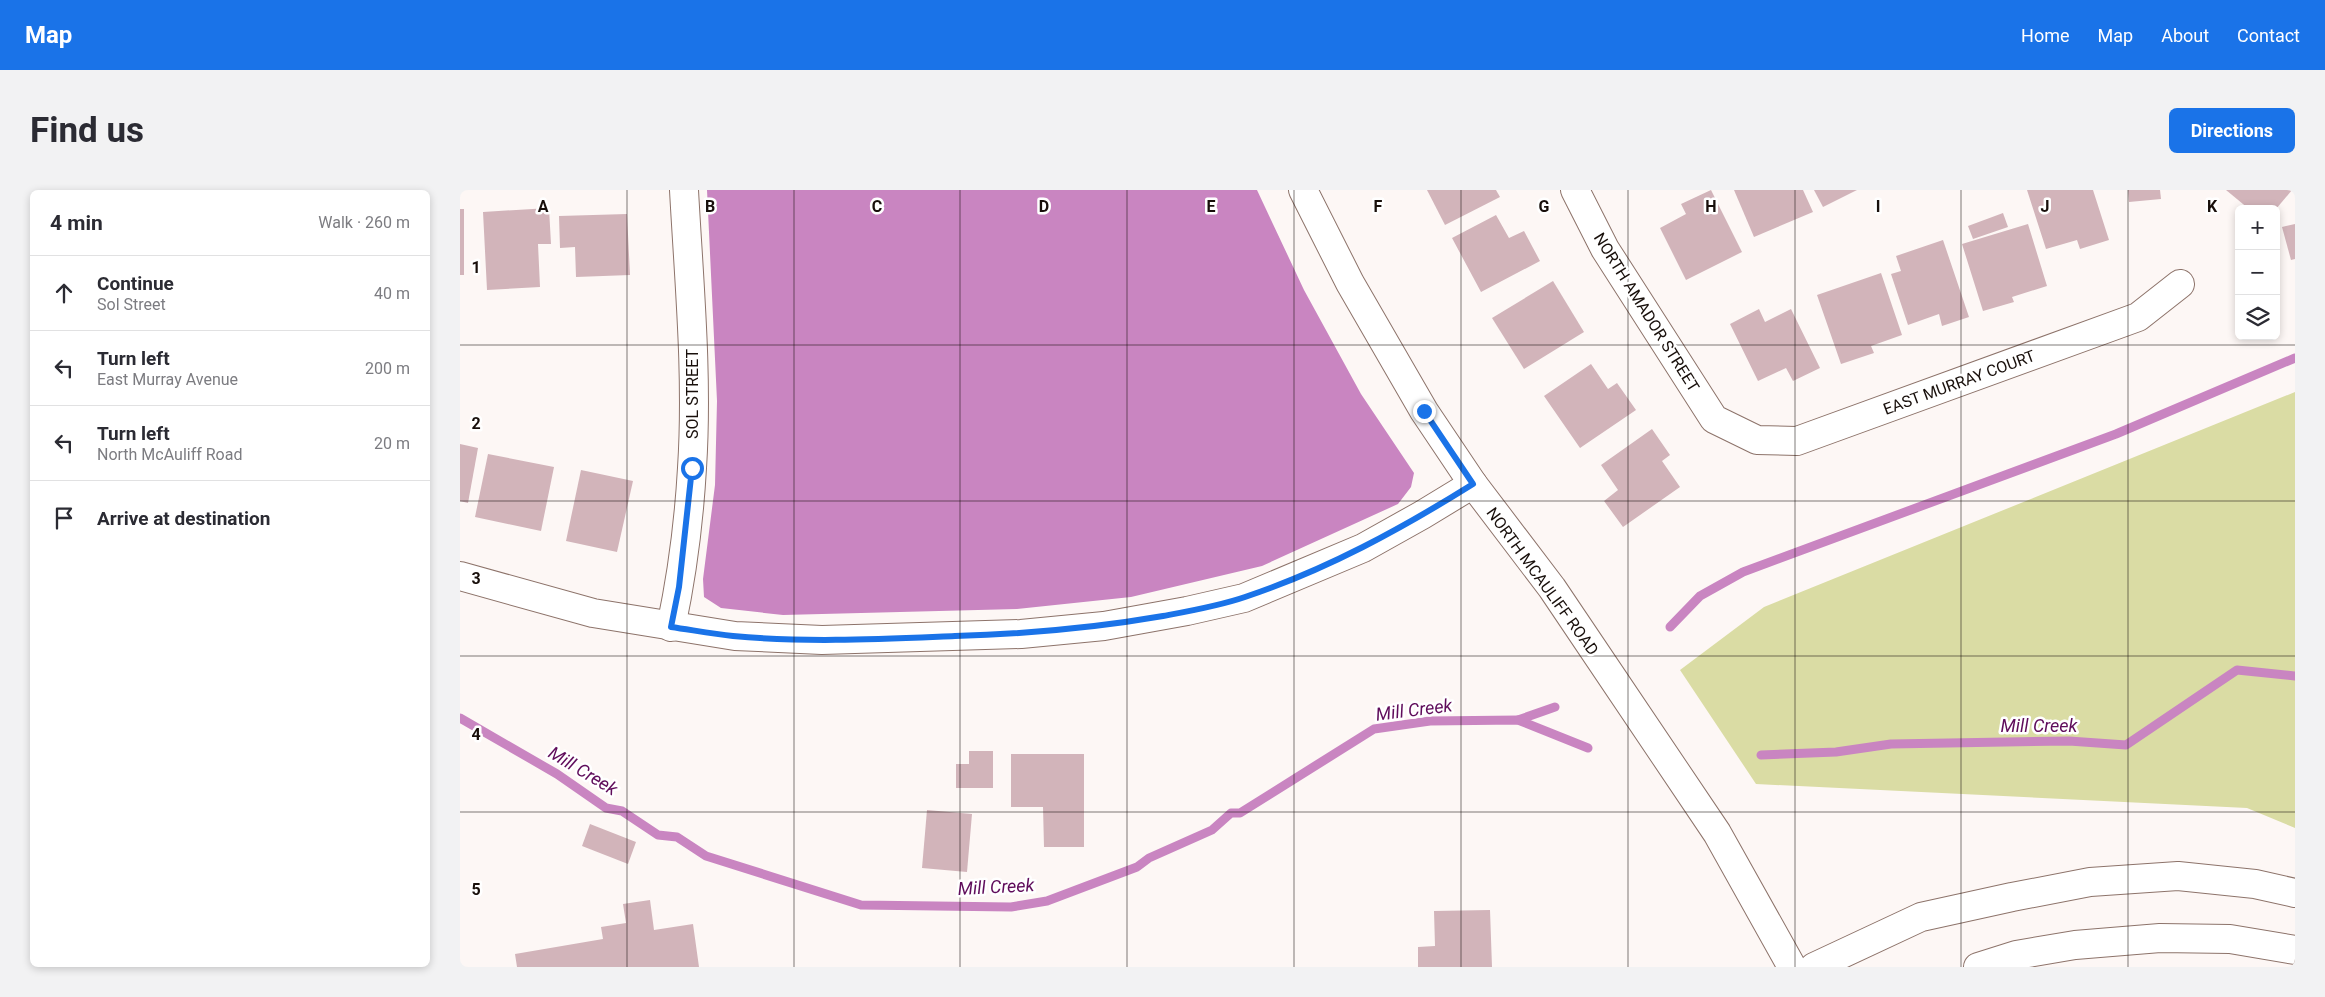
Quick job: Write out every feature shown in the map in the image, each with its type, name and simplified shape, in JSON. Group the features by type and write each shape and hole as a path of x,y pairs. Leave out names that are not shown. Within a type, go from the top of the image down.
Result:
{"street":[{"name":"SOL STREET","path":"671,627 679,587 692,468 692,328 684,190"},
{"name":"NORTH MCAULIFF ROAD","path":"1303,190 1350,282 1419,402 1473,484 1552,588 1717,833 1792,967"},
{"name":"NORTH AMADOR STREET","path":"1575,190 1605,249 1637,302 1714,419 1728,427"},
{"name":"EAST MURRAY COURT","path":"1728,427 1757,440 1797,441 2138,317 2180,284"},
{"path":"460,576 593,613 735,636 822,640 1021,634 1104,626 1187,611 1253,594 1363,548 1473,484"},
{"path":"1814,967 1921,918 2012,897 2090,882 2178,876 2255,884 2295,892"},
{"path":"1978,967 2016,955 2075,946 2160,938 2230,939 2295,950"}],"green space":[{"path":"2295,392 2295,828 2247,808 1756,784 1680,670 1764,607"}],"shaded area":[{"path":"707,190 1257,190 1304,290 1361,394 1414,473 1411,487 1398,504 1262,566 1131,597 1017,609 783,615 721,608 704,597 703,579 715,485 717,401"}],"building":[{"path":"1427,190 1496,190 1500,197 1445,225"},
{"path":"1711,190 1742,252 1686,280 1660,228 1686,214 1681,204"},
{"path":"1734,190 1803,190 1813,212 1754,237"},
{"path":"1814,190 1857,190 1823,207"},
{"path":"2027,190 2093,190 2109,240 2080,249 2077,240 2046,249"},
{"path":"2128,190 2160,190 2161,199 2129,202"},
{"path":"2226,190 2292,190 2279,205 2244,205"},
{"path":"549,208 551,244 538,244 540,287 487,290 483,212"},
{"path":"460,209 464,209 464,275 460,275"},
{"path":"2003,213 2008,227 1973,239 1968,226"},
{"path":"627,214 630,275 576,277 575,247 560,248 559,216"},
{"path":"1496,215 1509,238 1524,231 1540,261 1481,292 1452,238"},
{"path":"2028,224 2047,286 2012,297 2014,302 1983,311 1962,244"},
{"path":"2295,224 2295,259 2291,260 2282,227"},
{"path":"1943,240 1969,317 1942,326 1939,314 1908,325 1891,274 1901,271 1896,256"},
{"path":"1881,273 1902,335 1871,346 1874,353 1841,364 1817,295"},
{"path":"1553,281 1584,332 1524,369 1492,318"},
{"path":"1759,309 1765,322 1791,309 1820,368 1793,381 1786,368 1758,381 1730,324"},
{"path":"1591,364 1608,389 1617,383 1636,410 1580,448 1544,396"},
{"path":"1652,429 1670,455 1662,461 1680,487 1623,527 1604,501 1618,490 1601,465"},
{"path":"460,444 478,448 468,503 460,501"},
{"path":"488,454 554,467 541,531 475,517"},
{"path":"581,470 633,481 617,552 566,541"},
{"path":"969,751 993,751 993,788 956,788 956,764 969,764"},
{"path":"1011,754 1084,754 1084,847 1044,847 1043,807 1011,807"},
{"path":"927,810 972,814 967,872 922,868"},
{"path":"590,824 636,842 628,864 582,846"},
{"path":"650,900 654,930 693,924 699,967 517,967 515,954 603,939 601,927 626,923 623,904"},
{"path":"1490,910 1492,967 1418,967 1418,947 1435,946 1434,911"}],"waterway":[{"path":"1670,627 1700,596 1743,572 2116,434 2295,358"},
{"name":"Mill Creek","path":"1761,755 1836,752 1891,744 2069,741 2126,745 2237,670 2295,676"},
{"path":"1518,720 1555,707"},
{"name":"Mill Creek","path":"460,718 557,774 606,808 622,811 658,835 677,837 706,856 861,905 1011,907 1047,901 1137,867 1149,858 1212,830 1231,813 1240,813 1374,729 1430,721 1518,720 1588,748"}],"route":[{"path":"692,468 679,587 671,627 735,636 822,640 1021,634 1104,626 1187,611 1244,598 1298,577 1363,548 1473,484 1424,411"}]}
